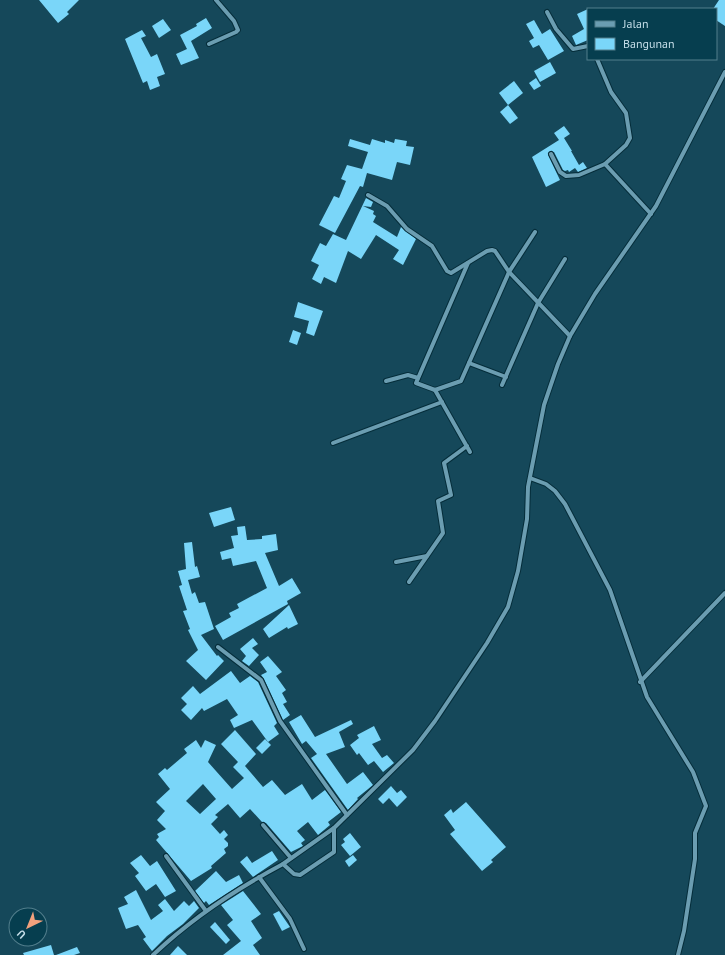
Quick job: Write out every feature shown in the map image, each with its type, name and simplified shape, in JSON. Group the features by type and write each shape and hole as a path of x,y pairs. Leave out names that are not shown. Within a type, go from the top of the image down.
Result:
{"street":[{"path":"209,44 238,30 234,21 216,0"},
{"path":"547,12 556,29 573,49 587,46"},
{"path":"551,154 560,172 566,176 579,175 605,164 626,145 630,138 626,113 611,92 597,60"},
{"path":"153,955 169,940 206,911 283,864 334,828 413,750 435,721 487,643 508,607 518,571 527,519 530,478 544,406 558,364 570,336 595,294 651,214 691,140 725,72"},
{"path":"605,164 651,214"},
{"path":"368,195 387,206 407,229 432,246 447,271 451,273 487,251 492,250 509,272 570,336"},
{"path":"468,263 416,383 435,390 461,382 509,272 535,232"},
{"path":"502,385 538,303 565,259"},
{"path":"469,363 506,377"},
{"path":"386,381 408,374 418,378"},
{"path":"435,390 470,452"},
{"path":"333,443 442,402"},
{"path":"408,582 443,533 438,501 451,496 444,463 467,446"},
{"path":"530,478 546,484 555,491 565,504 610,590 640,682 660,720 694,772 706,806 695,834 695,860 684,931 678,955"},
{"path":"396,562 427,556"},
{"path":"640,682 725,593"},
{"path":"218,647 261,680 280,721 347,815"},
{"path":"263,825 291,858"},
{"path":"283,864 294,874 300,875 332,855 335,849 334,828"},
{"path":"166,856 206,911"},
{"path":"260,877 290,919 304,949"}],"building":[{"path":"39,0 79,0 67,12 69,14 58,23"},
{"path":"719,0 725,0 725,26 717,21 717,8 714,8"},
{"path":"587,9 587,40 576,45 572,36 584,29 577,14"},
{"path":"206,18 212,28 191,41 199,58 181,65 176,54 187,49 180,35 197,26 196,24"},
{"path":"163,19 171,30 159,38 152,26"},
{"path":"534,20 542,34 550,29 564,51 548,60 539,45 533,48 529,41 534,38 526,24"},
{"path":"142,30 146,36 141,38 151,57 157,54 165,74 157,77 160,86 150,90 147,81 143,83 125,39"},
{"path":"550,62 556,73 540,82 534,71"},
{"path":"536,78 541,86 534,90 529,83"},
{"path":"514,81 523,93 508,105 499,93"},
{"path":"508,105 518,118 510,124 500,112"},
{"path":"564,126 570,134 564,138 571,151 579,165 583,162 587,168 578,172 575,168 569,172 568,170 565,171 563,170 554,152 550,151 548,155 560,180 546,187 532,157 559,140 554,133"},
{"path":"350,139 370,145 372,139 385,143 385,140 394,143 395,139 407,141 406,146 414,147 410,165 397,162 392,180 367,173 363,187 360,186 335,233 319,225 334,196 339,198 346,181 341,179 347,165 362,169 368,152 348,146"},
{"path":"366,198 373,202 371,207 363,206 374,211 373,214 376,216 373,222 397,237 401,227 416,239 403,265 393,259 399,250 376,235 361,259 348,251 336,283 324,277 321,284 312,279 319,265 311,261 320,243 326,246 333,234 346,240"},
{"path":"298,302 323,311 314,336 306,333 309,321 294,317"},
{"path":"293,330 301,333 297,345 289,342"},
{"path":"231,507 235,520 214,527 209,513"},
{"path":"245,526 247,540 262,539 262,536 276,534 278,550 265,553 279,586 292,578 301,593 287,601 288,604 223,640 215,626 231,617 229,613 239,608 237,604 267,588 256,561 233,566 231,558 222,560 220,552 234,548 231,536 238,535 237,527"},
{"path":"192,542 195,567 197,566 200,577 188,580 192,594 195,592 199,603 205,602 214,629 201,635 217,656 218,655 224,661 206,680 186,661 198,650 188,630 190,629 183,611 187,610 179,586 182,585 178,571 186,569 184,543"},
{"path":"289,605 298,624 288,629 287,627 269,638 263,629"},
{"path":"253,638 258,644 252,648 259,655 249,666 242,661 246,656 240,649"},
{"path":"268,656 282,672 276,676 286,690 282,693 287,702 283,704 290,715 283,720 261,675 267,672 260,662"},
{"path":"231,671 240,683 250,676 258,682 277,723 274,726 279,734 268,742 252,720 234,728 230,720 238,715 227,699 204,711 202,708 191,720 181,710 187,704 181,698 193,686 200,694"},
{"path":"301,715 315,737 351,720 353,724 339,732 345,747 326,754 347,784 363,772 373,785 357,798 358,799 348,810 311,758 317,754 306,741 302,744 289,722"},
{"path":"374,726 381,740 372,744 382,758 387,755 394,763 383,772 374,761 368,765 359,753 357,755 350,745 359,738 357,735"},
{"path":"235,730 256,754 245,766 263,787 272,780 285,795 302,784 312,800 325,790 341,812 328,822 330,825 318,835 308,822 297,831 305,840 301,843 303,846 291,852 266,823 262,822 250,809 240,818 228,804 215,815 218,817 211,824 220,834 224,830 228,835 224,839 228,843 228,846 224,849 226,853 211,866 212,868 191,881 156,840 159,837 157,834 166,829 157,820 165,811 156,802 170,789 158,774 165,768 167,770 187,753 184,749 196,740 201,748 205,740 216,745 208,762 232,789 244,778 233,767 238,762 221,744","holes":["203,784 216,799 200,814 186,801"]},
{"path":"265,739 271,745 262,754 256,748"},
{"path":"391,786 397,793 401,790 407,797 397,807 389,798 383,804 378,799"},
{"path":"466,802 506,847 491,860 493,862 482,871 450,834 455,830 444,815 451,809 453,813"},
{"path":"350,833 361,847 350,856 341,845 345,842 343,839"},
{"path":"272,851 278,860 253,877 240,862 247,856 252,863"},
{"path":"141,855 150,866 157,861 176,891 165,897 156,884 146,891 135,876 139,873 130,863"},
{"path":"353,855 357,860 349,867 345,861"},
{"path":"216,871 226,882 239,875 243,883 209,905 206,901 204,903 195,891"},
{"path":"136,890 151,920 163,911 158,905 165,899 174,911 184,901 189,906 194,901 199,908 152,951 143,939 146,937 138,925 126,929 118,908 128,904 124,897"},
{"path":"243,891 261,914 251,921 262,938 253,945 260,955 223,955 241,941 227,925 233,920 221,905"},
{"path":"279,911 290,927 282,931 273,914"},
{"path":"215,922 230,940 226,944 210,927"},
{"path":"51,945 54,955 24,955 23,953 48,947"},
{"path":"178,946 187,955 170,955"},
{"path":"77,947 80,953 74,955 56,955"}]}
